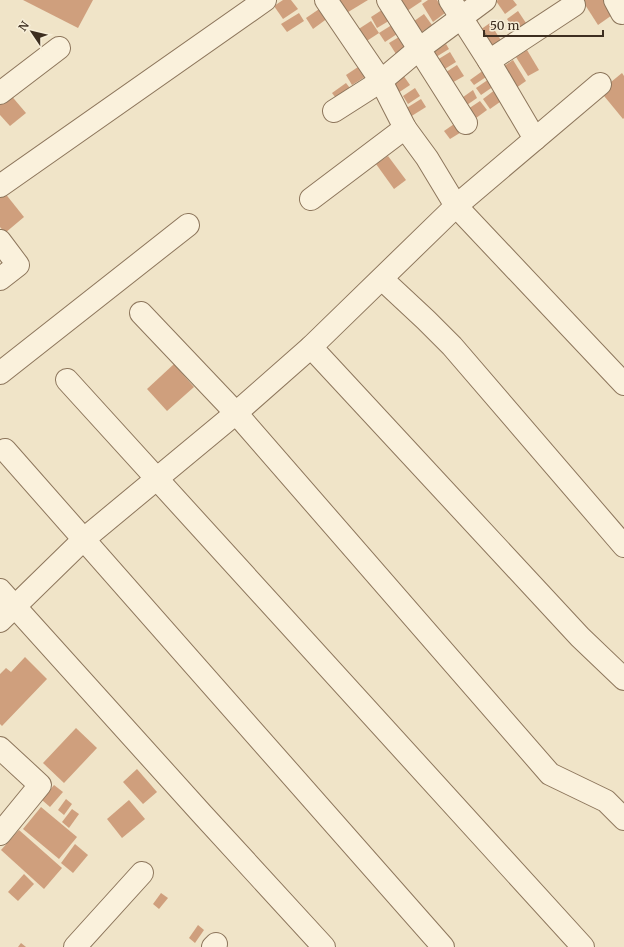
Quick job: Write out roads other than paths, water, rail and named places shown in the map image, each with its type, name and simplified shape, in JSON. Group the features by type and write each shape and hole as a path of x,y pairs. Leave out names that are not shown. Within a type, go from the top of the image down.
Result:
{"street":[{"path":"0,186 265,0"},
{"path":"326,0 380,81 405,128 427,158 456,206 624,384"},
{"path":"388,0 466,123"},
{"path":"334,111 380,81 419,49 455,9 485,0"},
{"path":"489,61 574,5"},
{"path":"455,9 489,61 535,139"},
{"path":"0,94 59,48"},
{"path":"8,614 84,540 236,413 311,347 456,206 600,84"},
{"path":"311,199 405,128"},
{"path":"0,373 188,224"},
{"path":"0,241 18,265 0,279"},
{"path":"382,279 452,346 624,546"},
{"path":"141,313 236,413 550,774 606,800 624,819"},
{"path":"311,347 580,637 624,679"},
{"path":"67,380 158,478 583,947"},
{"path":"5,450 443,947"},
{"path":"0,590 8,614 196,808 324,947"},
{"path":"0,748 40,785 0,834"},
{"path":"75,947 142,873"}]}
